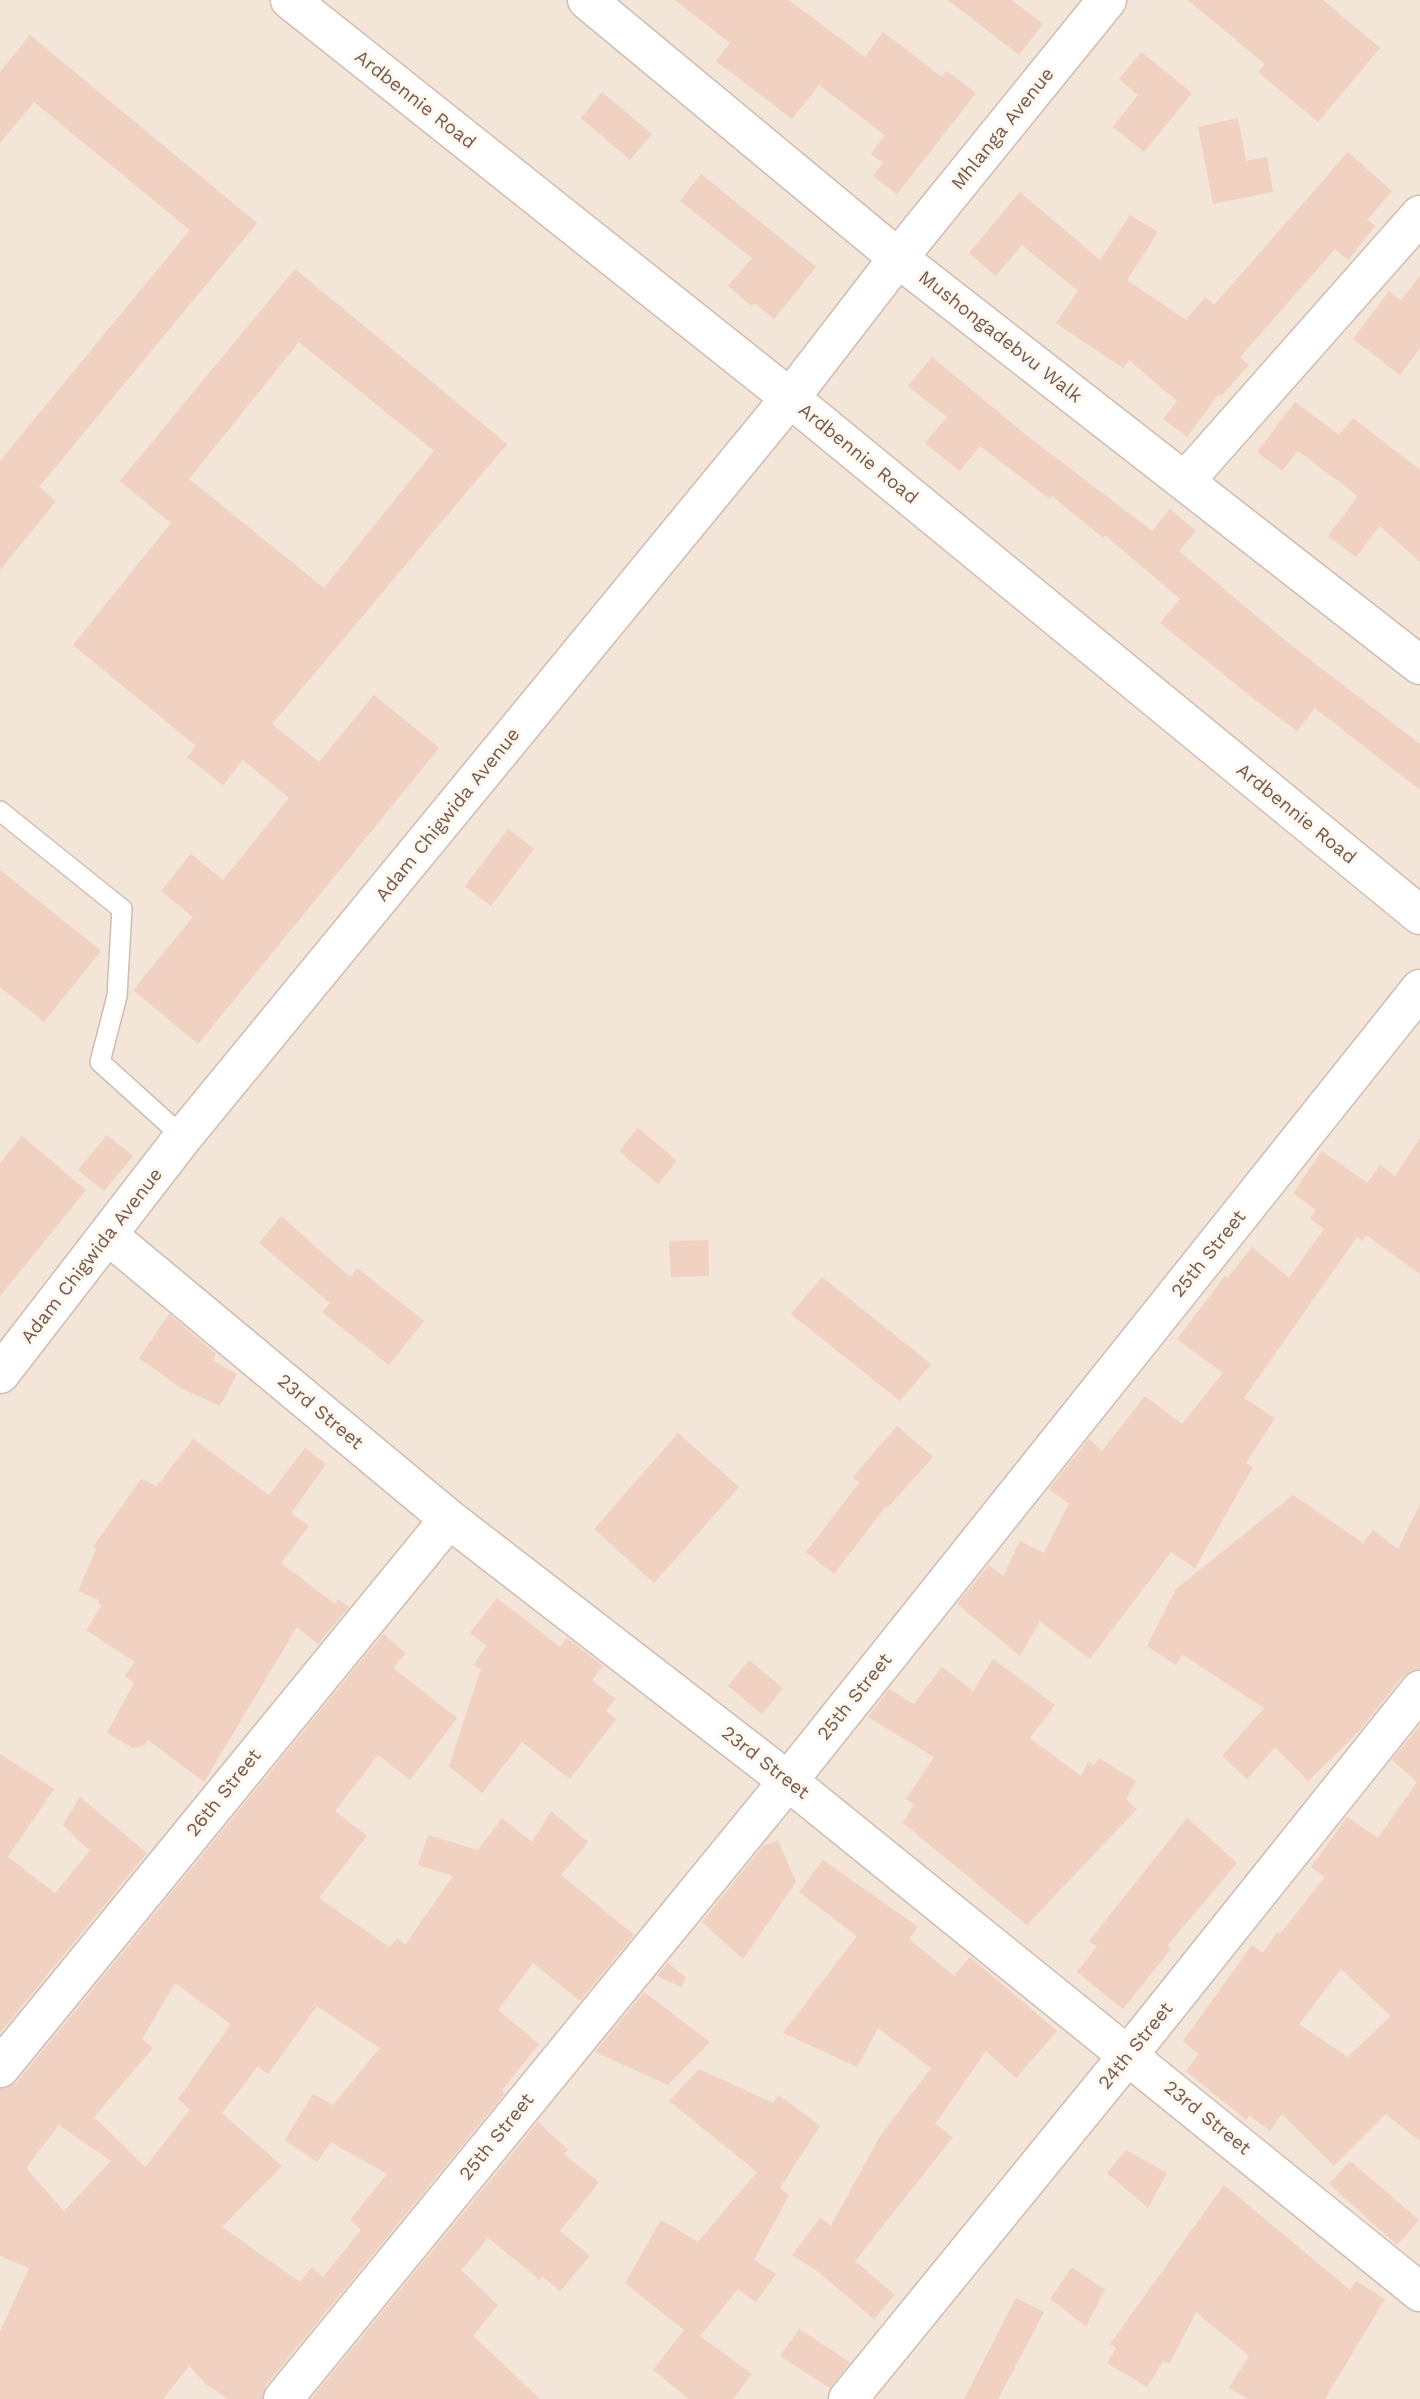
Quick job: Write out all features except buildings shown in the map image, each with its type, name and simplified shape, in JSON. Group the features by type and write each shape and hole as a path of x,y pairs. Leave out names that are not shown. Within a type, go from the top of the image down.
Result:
{"street":[{"name":"Ardbennie Road","path":"290,0 790,398 1420,915"},
{"name":"Mushongadebvu Walk","path":"587,0 898,258 1420,665"},
{"name":"Mhlanga Avenue","path":"898,258 1107,0"},
{"path":"1185,481 1420,215"},
{"name":"Adam Chigwida Avenue","path":"0,1374 183,1137 790,398 898,258"},
{"name":"25th Street","path":"283,2399 788,1781 1420,989"},
{"name":"23rd Street","path":"109,1236 449,1519 788,1781 1129,2054 1420,2292"},
{"name":"26th Street","path":"0,2068 449,1519"},
{"name":"24th Street","path":"848,2399 1420,1690"}],"lane":[{"path":"0,811 122,909 117,996 100,1062 183,1137"}],"shaded area":[{"path":"0,0 1420,0 1420,2399 0,2399"}]}
